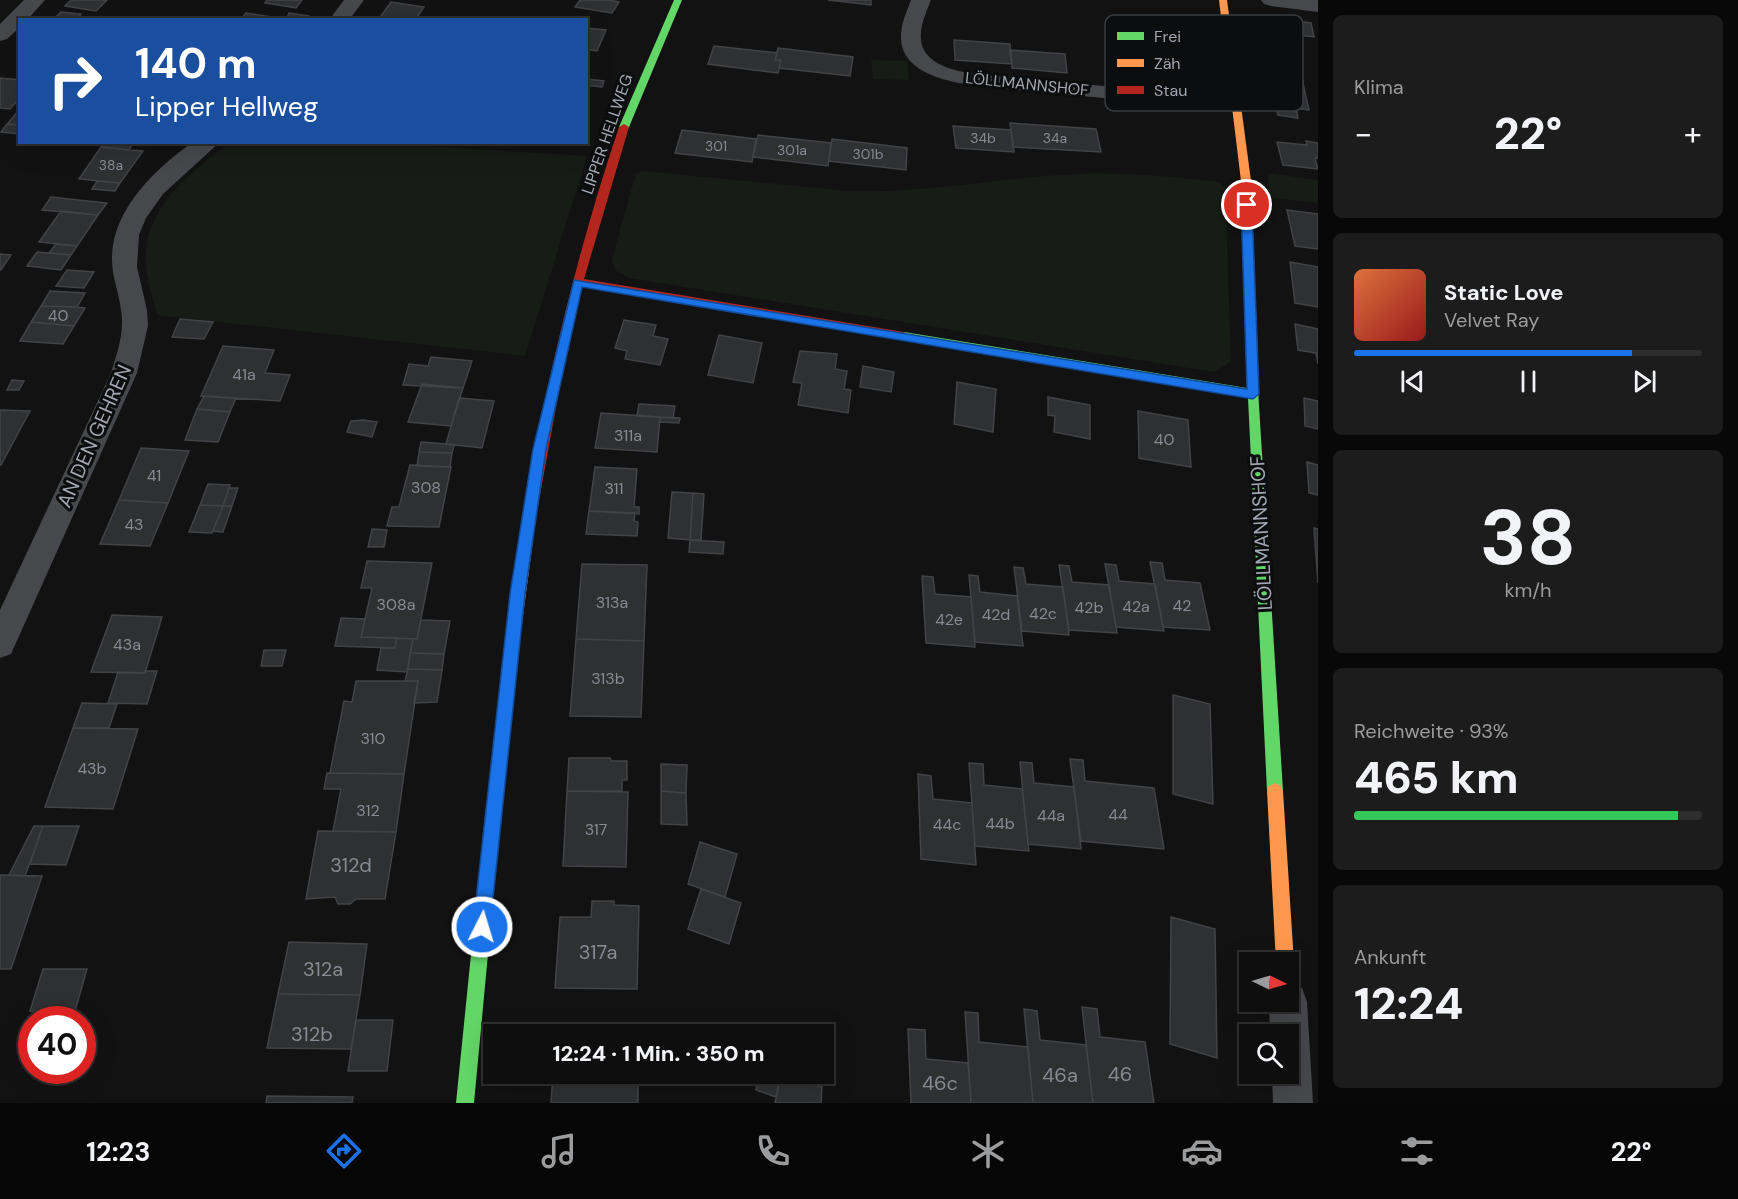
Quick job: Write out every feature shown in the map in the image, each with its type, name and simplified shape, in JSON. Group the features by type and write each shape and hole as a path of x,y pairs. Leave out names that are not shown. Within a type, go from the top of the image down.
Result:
{"street":[{"path":"0,35 35,0"},
{"path":"340,18 354,0"},
{"name":"LIPPER HELLWEG","path":"465,1103 514,616 539,449 578,282 612,163 647,70 678,0"},
{"name":"LÖLLMANNSHOF","path":"921,0 912,28 911,40 914,50 923,61 937,70 959,78 1105,92"},
{"name":"LÖLLMANNSHOF","path":"1223,0 1225,15"},
{"path":"1271,0 1318,6"},
{"name":"LÖLLMANNSHOF","path":"1237,111 1246,181 1253,394 1285,952"},
{"name":"AN DEN GEHREN","path":"0,644 124,373 132,345 135,312 128,285 124,252 134,220 163,179 207,144"},
{"path":"578,282 1253,394"},
{"path":"1288,1012 1293,1103"}],"shaded area":[{"path":"871,60 907,61 909,80 873,79"},
{"path":"229,144 392,144 587,156 525,356 157,315 146,268 149,235 164,203 189,175"},
{"path":"643,171 849,191 928,188 1099,173 1178,177 1218,182 1225,187 1231,362 1214,372 629,278 615,270 612,259 636,173"},
{"path":"1268,173 1318,180 1318,203 1269,198"}],"building":[{"path":"71,0 107,0 96,11 65,6"},
{"path":"267,0 302,0 296,8 265,3"},
{"path":"580,0 619,2 612,13 575,7"},
{"path":"828,0 871,0 871,5"},
{"path":"391,2 424,7 416,18 379,18"},
{"path":"61,12 81,14 78,18 55,18"},
{"path":"246,13 278,18 242,18"},
{"path":"289,13 309,16 308,18 287,18"},
{"path":"1303,22 1311,23 1314,37 1303,36"},
{"path":"588,28 606,30 597,51 588,49"},
{"path":"954,40 1010,44 1012,64 955,60"},
{"path":"714,46 777,53 775,60 781,60 778,73 708,64"},
{"path":"778,48 853,57 850,76 779,68 781,60 775,60"},
{"path":"1010,50 1065,54 1067,73 1012,68"},
{"path":"0,78 18,80 18,100 10,109 0,108"},
{"path":"588,79 604,81 602,87 588,85"},
{"path":"1303,93 1305,93 1309,110 1303,109"},
{"path":"18,111 18,125 7,124"},
{"path":"1277,111 1297,111 1298,118 1278,115"},
{"path":"1010,123 1096,129 1101,152 1013,147"},
{"path":"7,124 18,125 18,134 1,132"},
{"path":"953,126 1011,130 1014,152 956,148"},
{"path":"682,130 756,139 752,162 675,153"},
{"path":"758,135 831,143 828,166 753,157"},
{"path":"832,139 907,148 906,170 829,161"},
{"path":"1306,141 1318,143 1318,158 1315,158 1318,169 1283,165 1277,142 1307,145"},
{"path":"103,144 132,144 129,150 101,147"},
{"path":"101,147 143,151 120,183 79,179"},
{"path":"97,181 120,183 115,191 92,189"},
{"path":"51,197 107,203 98,215 42,210"},
{"path":"1287,210 1318,214 1318,249 1295,246"},
{"path":"61,211 98,215 77,246 39,242"},
{"path":"56,244 77,246 71,255 49,253"},
{"path":"37,252 71,255 61,270 27,266"},
{"path":"0,254 11,255 1,270 0,270"},
{"path":"1290,262 1318,267 1318,307 1295,303"},
{"path":"67,270 94,272 84,288 56,286"},
{"path":"50,291 85,293 77,307 41,306"},
{"path":"41,306 85,308 74,326 31,322"},
{"path":"180,319 213,322 204,339 172,337"},
{"path":"624,320 656,325 653,336 668,339 660,365 625,359 627,351 615,348"},
{"path":"31,322 74,326 63,344 20,341"},
{"path":"1295,324 1318,329 1318,364 1316,353 1298,350"},
{"path":"719,335 762,343 753,383 708,375"},
{"path":"223,346 274,350 265,373 290,375 280,401 201,396"},
{"path":"800,351 837,354 835,369 847,371 844,389 851,390 848,413 798,405 802,383 793,382"},
{"path":"431,357 472,361 463,388 403,385 409,364 428,366"},
{"path":"863,366 894,372 891,392 860,387"},
{"path":"12,380 24,381 19,390 7,390"},
{"path":"957,382 996,389 993,432 954,424"},
{"path":"422,384 463,388 451,426 408,422"},
{"path":"204,396 236,398 230,412 197,409"},
{"path":"1048,397 1090,405 1090,439 1054,432 1055,416 1048,415"},
{"path":"459,398 494,401 482,448 446,444"},
{"path":"1304,398 1318,401 1318,429 1305,426"},
{"path":"639,404 675,406 673,418 637,416"},
{"path":"197,409 230,412 218,442 185,440"},
{"path":"0,410 30,411 1,465 0,465"},
{"path":"1138,411 1188,420 1191,467 1139,458"},
{"path":"601,413 660,417 657,452 595,448"},
{"path":"660,417 680,418 679,423 660,422"},
{"path":"351,421 377,422 372,437 347,432"},
{"path":"421,442 454,445 452,453 419,452"},
{"path":"141,448 189,451 168,503 119,500"},
{"path":"419,452 452,453 450,467 417,466"},
{"path":"1307,462 1318,465 1318,495 1309,493"},
{"path":"410,465 451,467 439,527 387,526 392,507 399,507"},
{"path":"595,467 637,469 634,507 639,507 639,514 589,511"},
{"path":"208,484 230,485 223,506 200,505"},
{"path":"229,488 238,488 232,506 223,506"},
{"path":"672,492 693,493 690,540 668,538"},
{"path":"693,493 704,494 701,540 690,540"},
{"path":"119,500 168,503 150,546 100,544"},
{"path":"200,505 223,506 212,533 189,532"},
{"path":"223,506 232,506 223,532 213,531"},
{"path":"589,511 635,513 634,521 638,522 637,536 586,534"},
{"path":"1314,528 1318,529 1318,583"},
{"path":"372,529 387,530 384,547 368,547"},
{"path":"690,540 724,542 723,554 689,552"},
{"path":"367,561 432,563 417,639 361,637 372,588 361,588"},
{"path":"1150,562 1162,563 1165,580 1200,583 1210,630 1163,627"},
{"path":"582,564 647,565 644,641 576,639"},
{"path":"1105,564 1116,565 1119,581 1155,584 1164,631 1116,627"},
{"path":"1059,565 1069,566 1072,582 1109,585 1117,633 1069,630"},
{"path":"1014,567 1023,568 1026,584 1063,587 1069,635 1022,631"},
{"path":"969,575 978,576 980,592 1017,596 1023,646 975,642"},
{"path":"922,576 933,577 935,594 971,597 975,647 926,643"},
{"path":"112,615 162,617 145,673 91,672"},
{"path":"341,618 365,619 361,637 397,638 395,648 335,646"},
{"path":"421,620 450,621 444,654 410,653 413,639 417,639"},
{"path":"397,638 413,639 407,672 377,670 381,648 395,648"},
{"path":"576,639 644,641 641,717 570,716"},
{"path":"264,650 286,650 282,666 261,666"},
{"path":"410,653 444,654 442,670 408,669"},
{"path":"408,669 442,670 437,702 414,703 418,681 405,681"},
{"path":"145,671 157,671 147,704 108,703 118,672 145,673"},
{"path":"356,681 418,681 404,774 330,773 344,701 352,702"},
{"path":"1173,695 1210,704 1213,804 1173,794"},
{"path":"82,703 117,704 109,728 73,728"},
{"path":"73,728 138,729 113,809 45,807"},
{"path":"569,758 610,758 611,761 627,761 627,780 622,780 622,791 567,791"},
{"path":"1070,759 1083,760 1085,781 1154,788 1164,849 1081,841"},
{"path":"1020,762 1032,763 1034,783 1074,787 1081,849 1028,844"},
{"path":"969,763 983,764 984,785 1022,789 1029,851 975,846"},
{"path":"661,764 687,765 686,793 661,791"},
{"path":"327,773 404,774 396,832 333,831 341,789 324,789"},
{"path":"918,774 931,776 933,799 972,803 976,865 921,859"},
{"path":"567,791 628,792 626,867 563,866"},
{"path":"661,791 686,793 687,825 661,824"},
{"path":"34,826 43,826 25,876 9,875"},
{"path":"43,826 79,826 66,865 30,864"},
{"path":"318,831 396,832 385,899 356,899 350,904 338,904 335,897 306,899"},
{"path":"700,842 737,854 725,897 688,884"},
{"path":"0,875 42,876 11,969 0,969"},
{"path":"701,889 741,903 729,944 688,929"},
{"path":"592,901 614,901 614,905 639,906 637,989 555,988 560,917 591,917"},
{"path":"1171,917 1215,929 1217,1058 1170,1044"},
{"path":"289,942 367,944 360,995 278,994"},
{"path":"43,969 87,969 76,1006 32,1006"},
{"path":"278,994 360,995 351,1049 267,1048"},
{"path":"1082,1007 1097,1009 1100,1037 1145,1042 1154,1103 1093,1103"},
{"path":"1024,1009 1037,1011 1040,1040 1086,1045 1093,1103 1033,1103"},
{"path":"965,1012 978,1013 979,1042 1028,1047 1033,1103 971,1103"},
{"path":"356,1020 393,1020 387,1071 348,1071"},
{"path":"908,1029 925,1030 926,1059 968,1063 971,1103 911,1103"},
{"path":"552,1084 638,1084 638,1103 551,1103"},
{"path":"757,1084 779,1084 776,1097 756,1090"},
{"path":"779,1084 813,1084 822,1087 821,1103 775,1103"},
{"path":"267,1096 353,1097 352,1103 266,1103"}],"traffic: fast":[{"path":"624,127 678,0"},
{"path":"904,336 1253,394"},
{"path":"1252,360 1275,791"},
{"path":"465,1103 493,816"}],"traffic: slow":[{"path":"1223,0 1225,15"},
{"path":"1237,111 1246,181 1252,360"},
{"path":"493,816 529,517"},
{"path":"1275,791 1284,952"}],"traffic: jam":[{"path":"529,517 568,320 593,223 624,127"},
{"path":"577,282 904,336"}],"route":[{"path":"482,927 514,616 539,449 559,355 578,282 1253,394 1247,205"}]}
